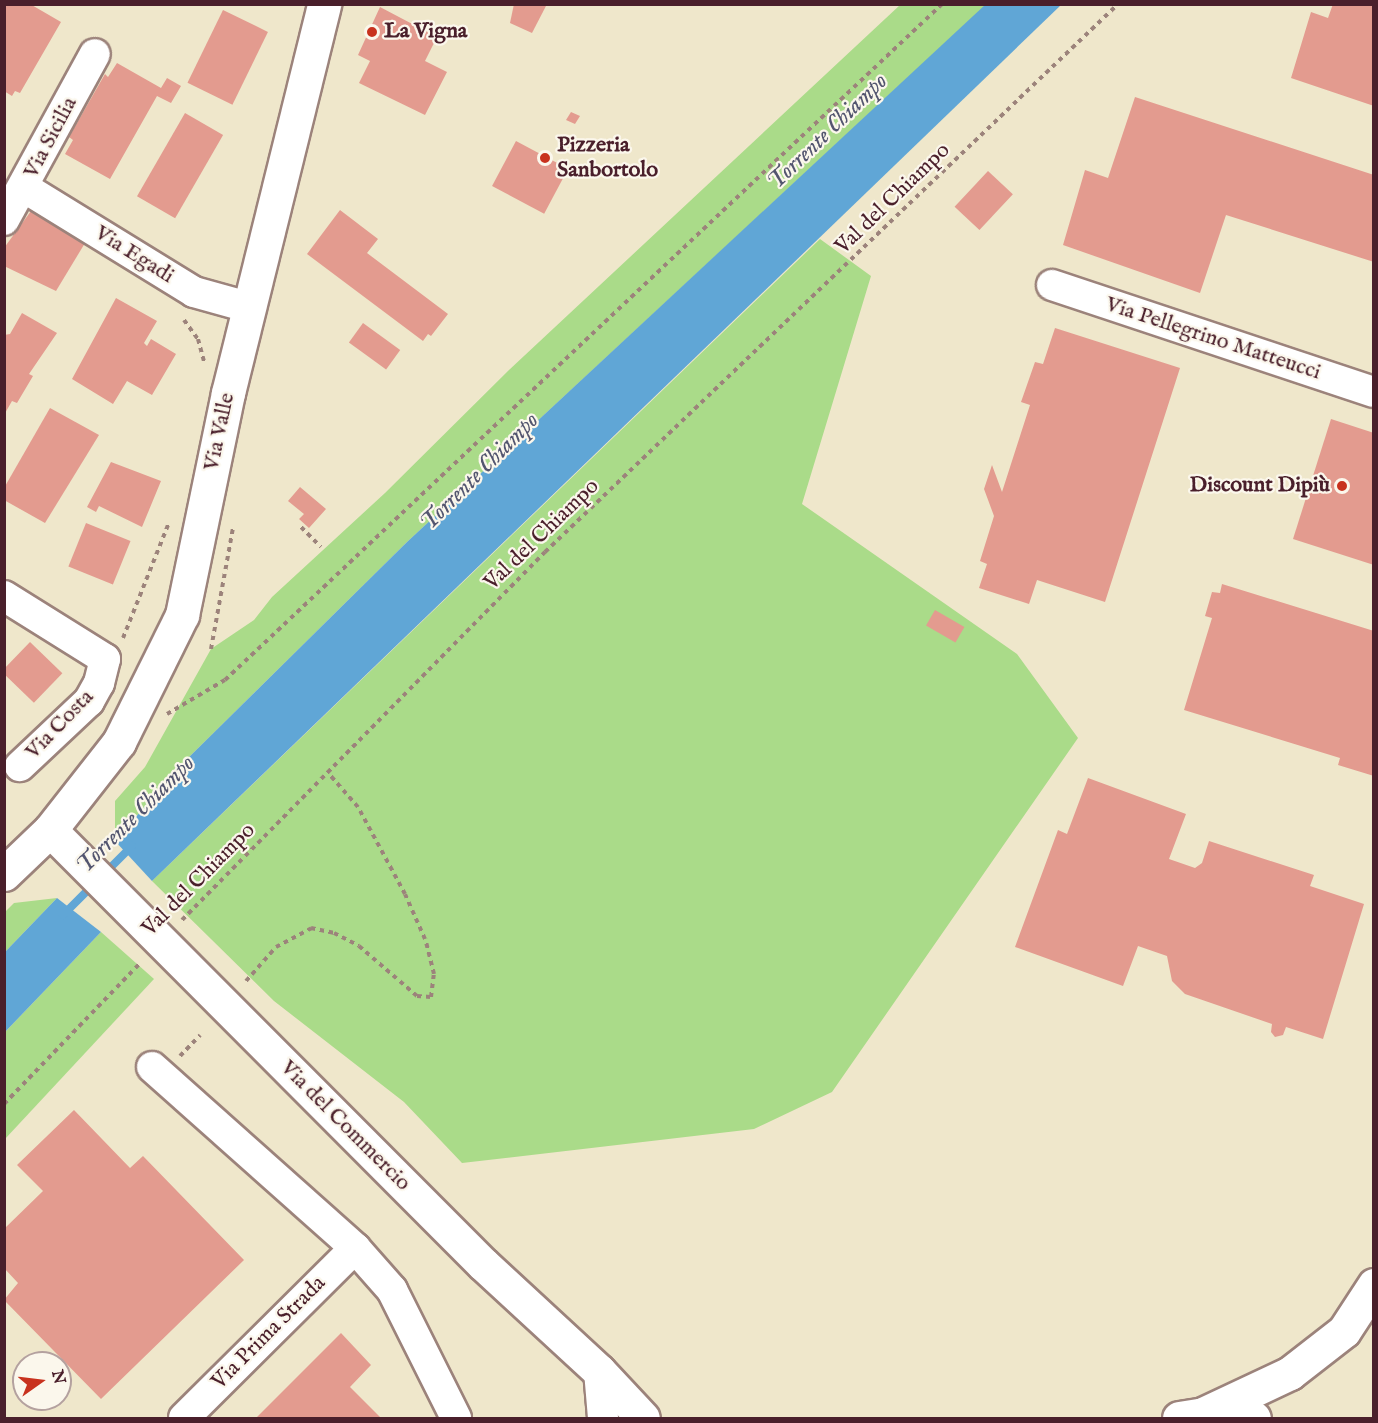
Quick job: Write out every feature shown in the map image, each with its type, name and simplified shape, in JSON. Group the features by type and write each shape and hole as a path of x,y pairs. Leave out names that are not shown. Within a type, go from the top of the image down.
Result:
{"main road":[{"name":"Via Valle","path":"4,874 50,830 119,742 182,615 248,307 324,4"},
{"name":"Via del Commercio","path":"50,830 483,1264 599,1371 644,1419"},
{"path":"1191,1416 1290,1373 1344,1331 1374,1285"},
{"path":"1191,1416 1254,1419"}],"street":[{"name":"Via Sicilia","path":"4,220 25,188 95,54"},
{"name":"Via Egadi","path":"25,188 194,292 248,307"},
{"name":"Via Pellegrino Matteucci","path":"1052,285 1374,392"},
{"path":"4,596 105,658"},
{"name":"Via Costa","path":"20,766 89,701 99,683 105,658"},
{"path":"152,1067 355,1248 392,1290 456,1419"},
{"name":"Via Prima Strada","path":"183,1419 355,1248"},
{"path":"599,1371 603,1419"}],"path":[{"path":"158,719 225,680 942,4"},
{"name":"Val del Chiampo","path":"4,1104 160,942 545,552 1118,4"},
{"path":"178,311 198,339 206,369"},
{"path":"105,658 129,631 169,522"},
{"path":"301,527 321,547"},
{"path":"246,981 276,947 311,928 334,933 359,946 417,996 432,997 434,974 425,939 405,894 358,807 328,774"}],"green space":[{"path":"900,5 986,5 407,542 181,765 115,841 115,801 145,767 211,649 254,620 272,597 385,493 509,370"},
{"path":"820,239 871,276 802,504 1017,654 1078,738 832,1092 754,1129 462,1163 404,1102 274,1001 152,881"},
{"path":"57,898 5,952 5,912 14,903"},
{"path":"101,932 154,979 5,1139 5,1032"}],"water":[{"path":"986,4 1061,5 152,881 115,841 181,765 407,542"},
{"path":"57,898 101,932 5,1032 5,952"}],"building":[{"path":"4,4 30,4 61,22 20,93 15,91 12,96 4,91"},
{"path":"514,4 547,4 532,33 510,23"},
{"path":"1333,4 1374,4 1374,106 1291,78 1311,12 1328,18"},
{"path":"380,7 437,37 425,61 447,72 425,115 359,83 370,61 358,55"},
{"path":"223,10 268,32 232,105 187,83"},
{"path":"117,63 161,88 167,78 181,86 171,103 157,96 110,179 65,154 73,140 69,137 105,74 108,77"},
{"path":"1135,97 1374,175 1374,262 1226,215 1200,293 1063,245 1085,170 1108,178"},
{"path":"571,112 580,116 575,124 566,120"},
{"path":"185,113 223,135 175,218 137,196"},
{"path":"516,141 568,169 544,214 492,186"},
{"path":"988,171 1013,194 979,230 955,207"},
{"path":"340,210 378,239 367,253 448,314 431,336 428,334 423,341 307,254"},
{"path":"31,211 85,243 56,291 4,266 4,248"},
{"path":"116,298 157,321 144,343 147,346 151,339 176,354 152,395 127,381 113,404 72,379"},
{"path":"22,313 57,333 29,374 33,376 17,403 12,401 4,415 4,335 10,334"},
{"path":"363,323 400,350 386,369 349,342"},
{"path":"1055,328 1180,368 1105,602 1037,580 1029,604 979,588 987,564 980,561 994,516 984,489 992,465 1002,492 1030,405 1021,402 1035,362 1043,364"},
{"path":"50,408 99,435 45,523 4,500 4,488"},
{"name":"Discount Dipiù","path":"1331,419 1374,433 1374,565 1293,539"},
{"path":"111,462 161,481 142,527 99,506 96,512 87,507"},
{"path":"300,487 326,509 309,528 299,519 304,514 288,501"},
{"path":"86,523 131,541 113,585 68,567"},
{"path":"1222,584 1374,631 1374,776 1338,765 1340,758 1184,710 1212,618 1205,616 1212,592 1220,593"},
{"path":"935,610 964,627 955,643 926,626"},
{"path":"30,642 62,673 34,703 4,674 4,669"},
{"path":"1088,778 1186,814 1169,859 1195,868 1202,863 1209,841 1314,875 1310,886 1364,904 1323,1039 1286,1027 1283,1035 1275,1037 1271,1032 1272,1024 1185,994 1172,981 1167,956 1138,946 1123,986 1015,947 1058,830 1067,834"},
{"path":"74,1110 130,1168 143,1156 244,1260 101,1399 72,1369 72,1351 54,1351 4,1300 18,1283 4,1268 4,1229 43,1191 17,1165"},
{"path":"341,1333 371,1365 350,1387 381,1418 256,1418"}],"waterway":[{"name":"Torrente Chiampo","path":"103,875 132,846"},
{"name":"Torrente Chiampo","path":"63,915 94,884"}],"place":[{"name":"La Vigna","path":"372,32"},
{"name":"Pizzeria Sanbortolo","path":"545,158"},
{"name":"Discount Dipiù","path":"1342,486"}]}
